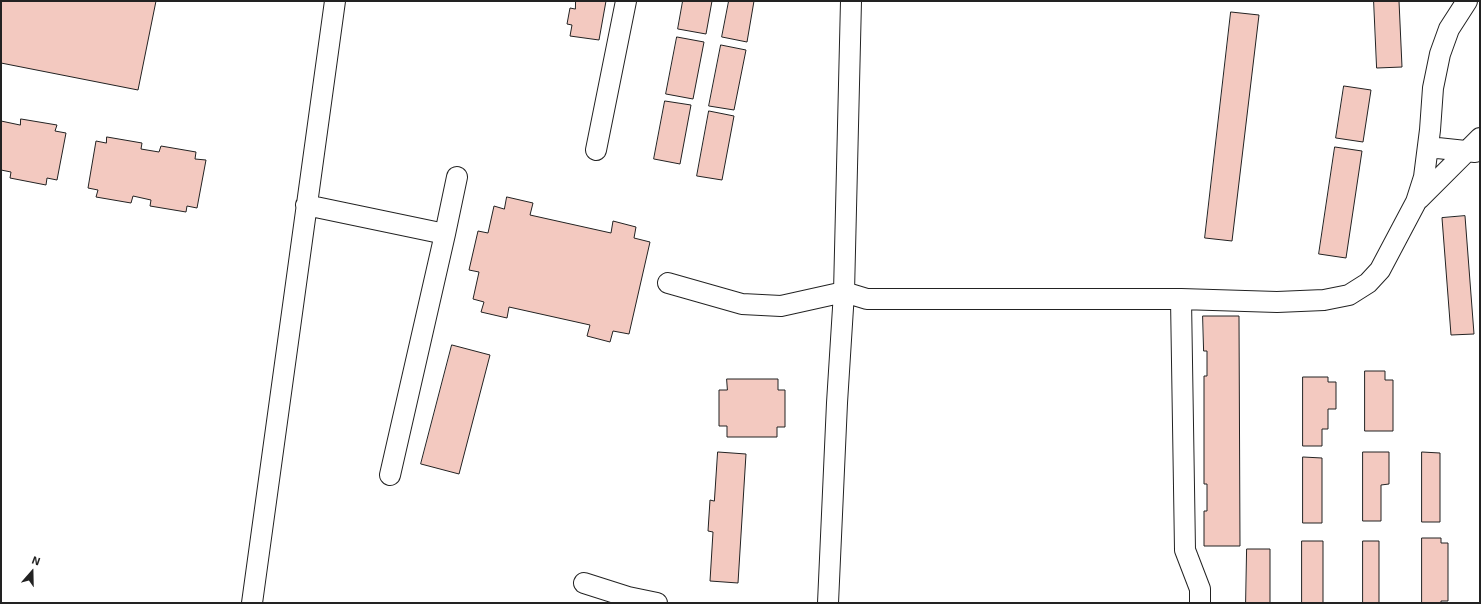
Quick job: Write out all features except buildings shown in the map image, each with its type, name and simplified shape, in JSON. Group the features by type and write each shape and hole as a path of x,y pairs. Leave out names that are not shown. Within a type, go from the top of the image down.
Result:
{"street":[{"path":"252,603 335,1"},
{"path":"596,150 626,1"},
{"path":"828,603 837,403 844,292 851,1"},
{"path":"668,283 742,304 781,306 844,292 867,299 1181,299 1292,301 1324,300 1349,295 1368,283 1380,270 1416,202 1424,177 1433,88 1440,54 1449,29 1467,1"},
{"path":"1428,147 1475,148"},
{"path":"1416,202 1475,148"},
{"path":"390,475 457,177"},
{"path":"306,205 445,234"},
{"path":"1181,299 1185,550 1200,589 1200,603"},
{"path":"584,583 628,597 657,603"}]}
